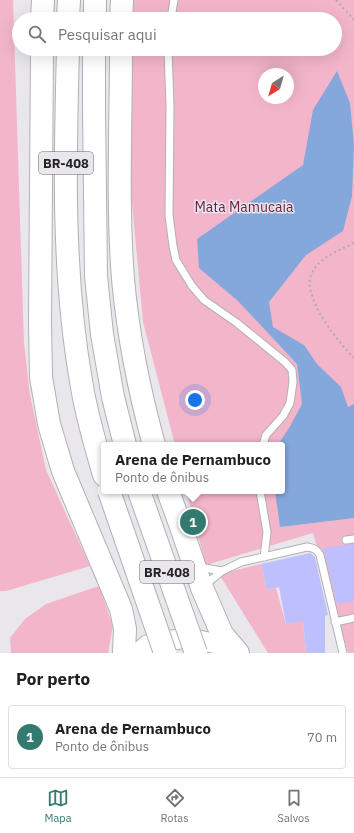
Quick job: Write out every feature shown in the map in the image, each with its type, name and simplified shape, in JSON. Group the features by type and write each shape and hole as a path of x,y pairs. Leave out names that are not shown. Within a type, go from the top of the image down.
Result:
{"highway":[{"path":"42,12 43,0"},
{"path":"68,12 69,0"},
{"path":"95,0 95,12"},
{"path":"121,12 122,0"},
{"path":"42,56 41,377 49,424 62,470 121,609 124,629 124,653"},
{"name":"BR-408","path":"68,56 66,207 73,329 81,382 101,464"},
{"name":"BR-408","path":"94,56 96,276 103,341 113,397 124,442"},
{"path":"121,56 120,226 123,279 128,326 137,378 153,442"},
{"name":"BR-408","path":"110,494 165,653"},
{"name":"BR-408","path":"140,494 196,653"},
{"path":"169,494 202,588 222,634 237,653"}],"main road":[{"path":"138,653 147,645 163,641 190,638 226,646 237,653"}],"lane":[{"path":"172,12 174,0"},
{"path":"168,56 170,107 169,215 176,260 192,286 204,300 237,323 285,362 292,370 294,382 290,403 283,416 266,435 264,442"},
{"path":"261,494 267,532 264,557"},
{"path":"346,540 354,539"},
{"path":"202,588 222,571 240,562 307,547 314,548 320,555 342,653"},
{"path":"194,566 222,571"},
{"path":"335,622 354,618"}],"path":[{"path":"336,0 354,20"},
{"path":"354,243 327,257 316,266 310,277 309,288 323,318 332,332 354,358"}],"green space":[{"path":"0,0 13,0 12,56 15,56 24,343 30,395 46,470 90,566 6,591 0,591"},
{"name":"Mata Mamucaia","path":"124,0 354,0 354,653 348,653 313,533 206,565 187,494 285,494 285,442 174,442 143,322 129,170 126,56 342,56 342,12 125,12"},
{"path":"261,564 267,590 276,588 286,624 303,620 306,653 268,653 219,574"},
{"path":"99,586 113,626 108,653 11,653 10,638 25,619 46,604"}],"water":[{"path":"337,71 350,103 354,145 352,196 343,231 306,255 269,302 273,327 304,345 317,364 341,387 348,407 354,404 354,518 280,527 275,494 285,494 285,442 280,442 302,404 297,364 238,301 199,268 197,239 303,165 313,110"}],"building":[{"path":"354,544 354,601 337,604 323,550 324,548"},
{"path":"310,553 315,557 328,615 325,616 325,653 306,653 303,621 286,624 279,587 267,590 261,564"}],"place":[{"name":"Arena de Pernambuco","path":"193,522"}]}
